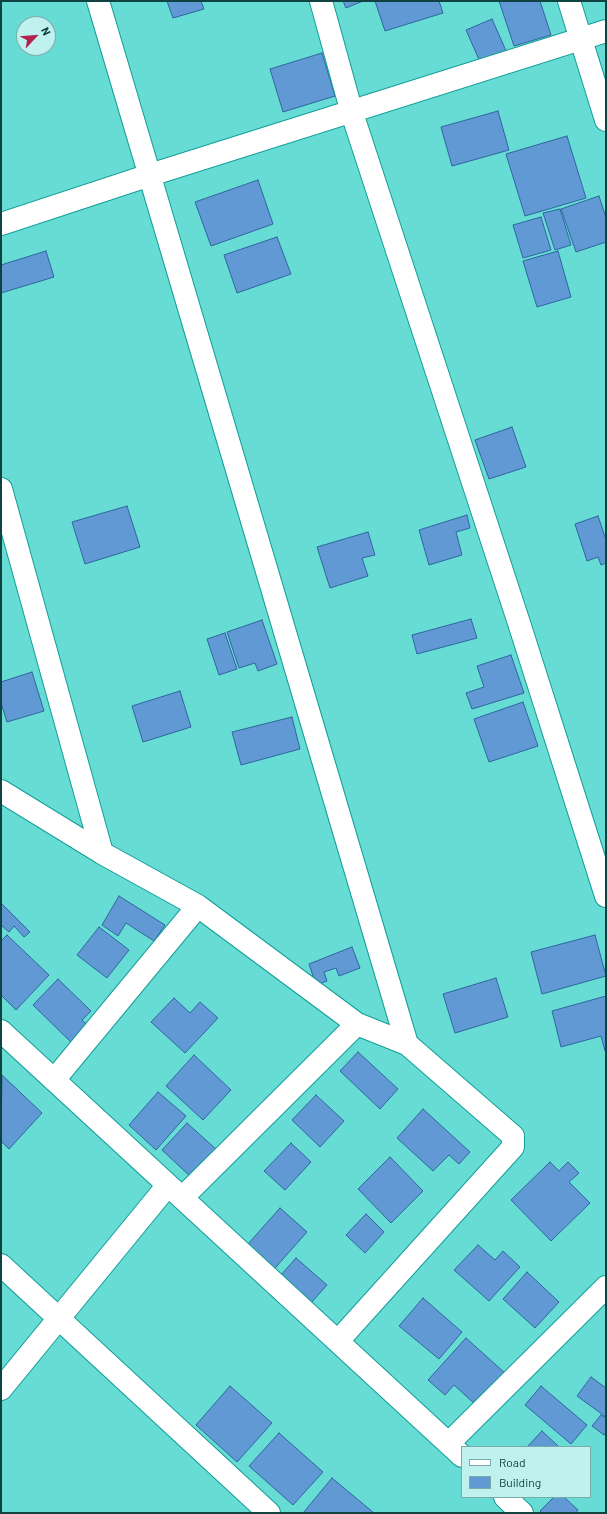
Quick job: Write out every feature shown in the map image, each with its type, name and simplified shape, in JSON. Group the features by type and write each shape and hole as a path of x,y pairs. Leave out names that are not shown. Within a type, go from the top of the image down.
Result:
{"street":[{"path":"98,1 407,1044"},
{"path":"321,1 352,112 522,630 606,896"},
{"path":"569,1 606,120"},
{"path":"1,224 606,31"},
{"path":"1,489 102,853"},
{"path":"1,791 102,853 198,906 357,1024 407,1044 513,1136 514,1147 338,1341"},
{"path":"54,1080 198,906"},
{"path":"1,1389 59,1318 175,1191 357,1024"},
{"path":"1,1032 455,1449 606,1287"},
{"path":"1,1265 269,1513"},
{"path":"506,1498 522,1513"}],"building":[{"path":"167,1 201,1 204,9 173,18"},
{"path":"343,1 363,1 346,8"},
{"path":"375,1 439,1 443,13 385,31"},
{"path":"499,1 540,1 551,35 514,46"},
{"path":"492,19 507,53 481,64 466,30"},
{"path":"322,53 335,96 283,112 270,69"},
{"path":"498,111 509,150 452,166 441,127"},
{"path":"567,136 586,198 525,216 506,154"},
{"path":"258,180 273,224 211,246 195,202"},
{"path":"599,196 606,218 606,242 576,252 561,209"},
{"path":"560,209 571,245 555,250 543,213"},
{"path":"541,217 551,250 523,258 513,225"},
{"path":"277,237 291,274 237,293 224,255"},
{"path":"46,251 54,277 1,293 1,265"},
{"path":"558,251 571,297 537,307 523,261"},
{"path":"512,427 526,467 489,479 475,440"},
{"path":"127,506 140,547 85,564 72,522"},
{"path":"467,515 470,528 456,532 462,555 429,565 419,530"},
{"path":"598,516 606,540 606,563 601,565 598,557 587,561 575,524"},
{"path":"368,532 375,555 362,558 368,576 330,588 317,547"},
{"path":"471,619 477,638 417,654 412,635"},
{"path":"262,620 277,664 258,671 255,663 239,668 227,632"},
{"path":"225,633 237,669 219,675 207,639"},
{"path":"511,655 524,693 472,709 466,693 484,687 477,666"},
{"path":"32,672 44,711 7,722 1,703 1,682"},
{"path":"180,691 191,727 143,742 132,706"},
{"path":"523,702 538,746 489,762 474,719"},
{"path":"292,717 300,749 241,765 232,732"},
{"path":"119,896 165,925 154,941 126,923 118,936 102,925"},
{"path":"1,903 30,932 24,937 14,926 9,932 1,925"},
{"path":"99,927 129,950 107,978 77,955"},
{"path":"7,935 49,975 16,1010 1,995 1,941"},
{"path":"595,935 606,976 542,994 531,952"},
{"path":"352,947 360,968 339,976 336,968 324,972 327,981 316,985 309,964"},
{"path":"496,978 508,1017 455,1033 443,994"},
{"path":"58,979 91,1011 82,1020 92,1029 76,1047 33,1005"},
{"path":"606,996 606,1051 601,1036 561,1047 552,1011"},
{"path":"174,998 190,1013 200,1002 218,1018 185,1053 151,1022"},
{"path":"358,1052 398,1089 380,1109 340,1071"},
{"path":"194,1055 231,1090 203,1120 166,1086"},
{"path":"2,1075 42,1113 9,1149 1,1141"},
{"path":"158,1092 186,1116 156,1150 129,1125"},
{"path":"316,1095 344,1121 320,1147 292,1120"},
{"path":"423,1109 470,1152 459,1164 449,1155 433,1171 397,1138"},
{"path":"187,1123 217,1150 192,1178 162,1150"},
{"path":"291,1143 311,1162 285,1190 264,1171"},
{"path":"390,1157 423,1191 391,1223 358,1189"},
{"path":"550,1162 559,1171 568,1162 579,1173 569,1182 590,1203 551,1241 511,1200"},
{"path":"280,1208 307,1232 275,1268 248,1244"},
{"path":"366,1214 384,1232 365,1253 346,1235"},
{"path":"478,1245 495,1260 503,1251 520,1267 489,1301 454,1270"},
{"path":"296,1258 327,1285 311,1303 280,1276"},
{"path":"527,1272 559,1302 535,1328 503,1299"},
{"path":"423,1298 462,1332 439,1359 399,1326"},
{"path":"466,1338 506,1374 477,1406 454,1385 445,1395 428,1380"},
{"path":"591,1377 606,1388 606,1417 577,1396"},
{"path":"230,1386 272,1423 237,1462 196,1425"},
{"path":"541,1386 587,1425 571,1444 525,1405"},
{"path":"601,1415 606,1418 606,1432 604,1435 592,1426"},
{"path":"542,1431 558,1446 528,1446"},
{"path":"279,1433 323,1472 293,1505 249,1466"},
{"path":"332,1478 374,1513 303,1513"},
{"path":"553,1498 565,1498 578,1510 576,1513 542,1513 540,1511"}]}
